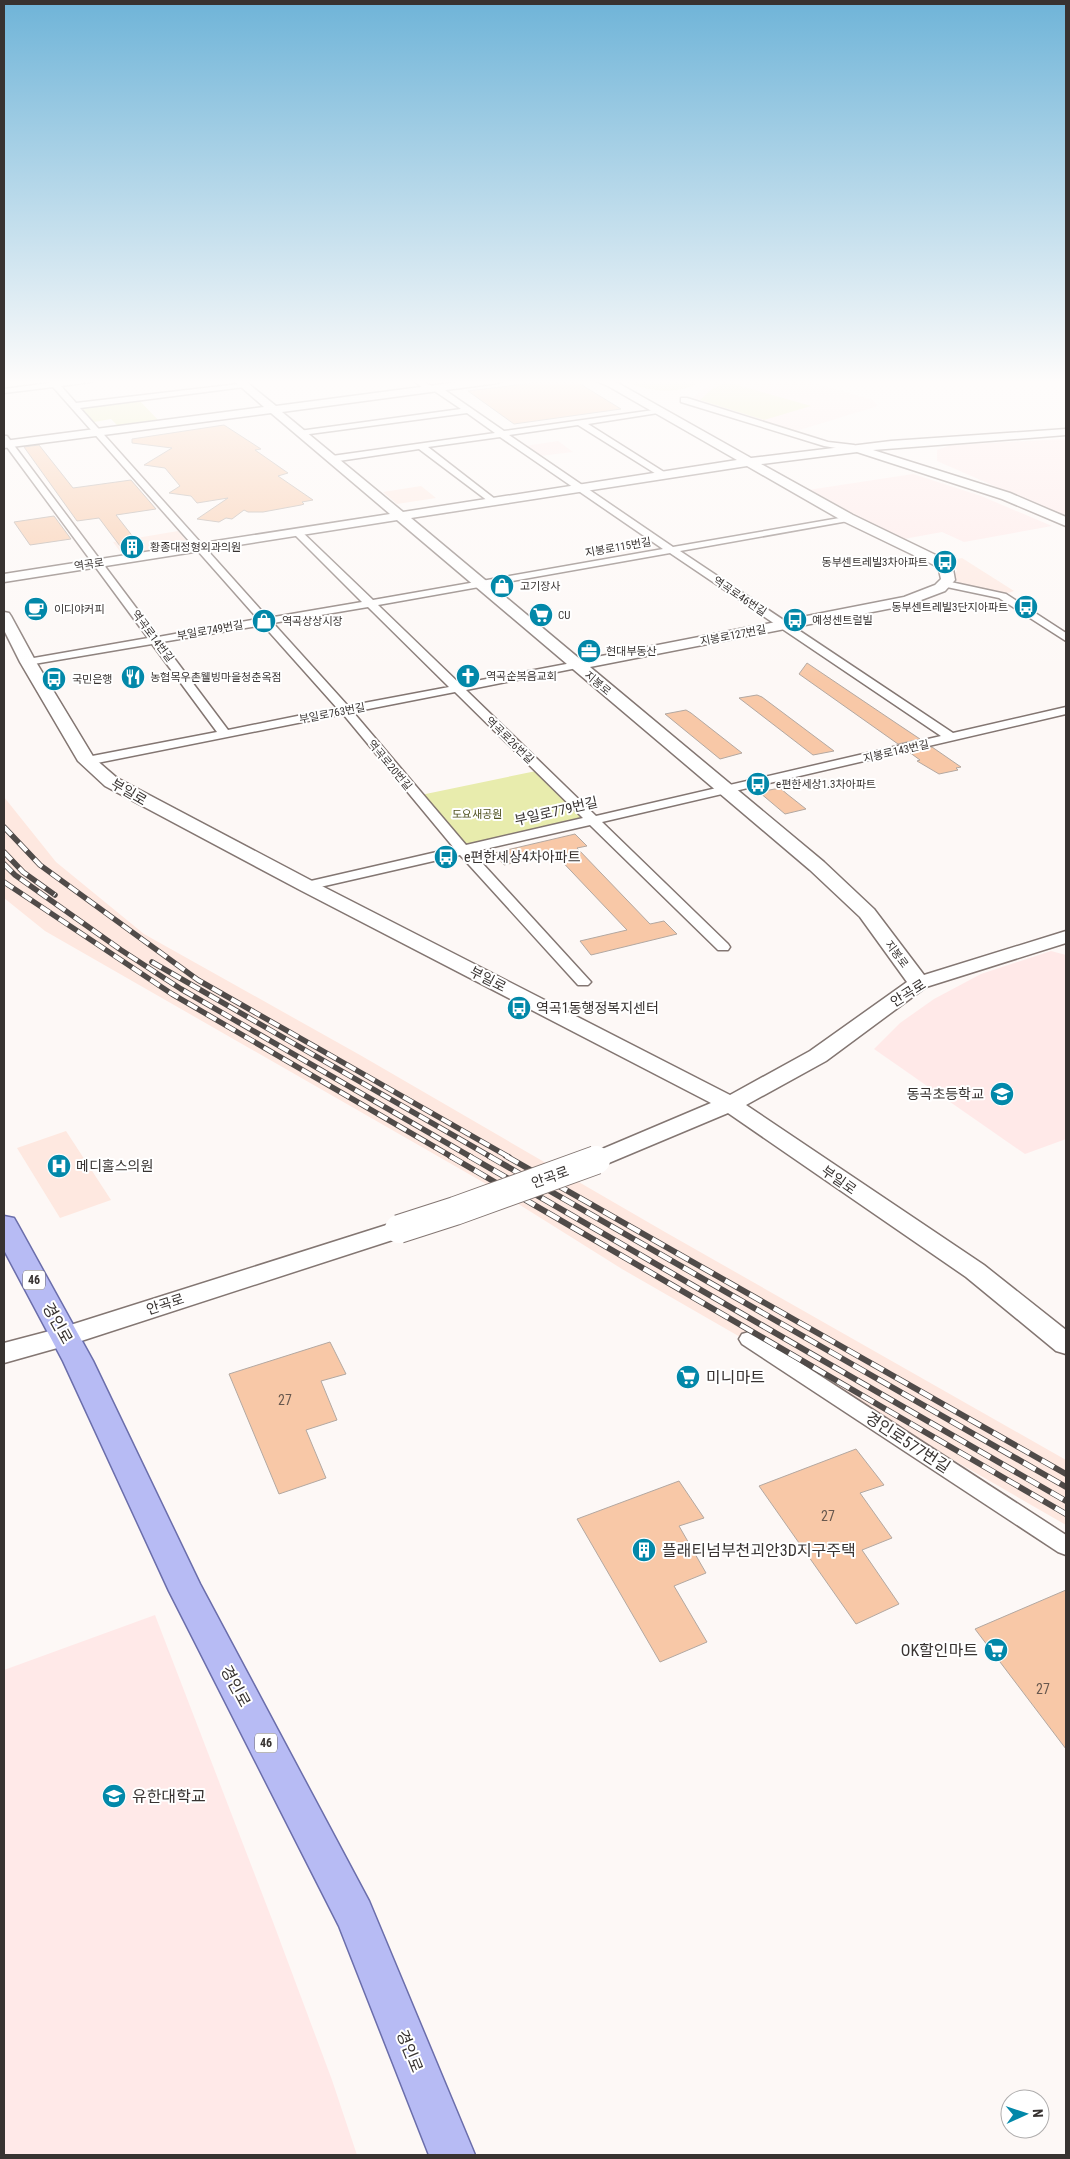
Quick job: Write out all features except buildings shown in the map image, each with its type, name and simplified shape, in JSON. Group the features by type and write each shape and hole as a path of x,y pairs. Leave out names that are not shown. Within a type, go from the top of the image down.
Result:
{"main road":[{"name":"경인로","path":"4,1225 65,1336 186,1591 356,1915 452,2155"}],"street":[{"name":"역곡로14번길","path":"34,481 225,734"},
{"name":"역곡로20번길","path":"140,481 345,710 462,849 582,982"},
{"name":"지봉로","path":"358,481 724,789 772,826 867,914 919,983"},
{"path":"466,481 492,501"},
{"name":"역곡로46번길","path":"569,481 952,738"},
{"name":"역곡로","path":"4,578 618,481"},
{"path":"781,481 848,518 939,562 948,574 946,584 1002,596 1066,638"},
{"path":"958,481 1006,496"},
{"path":"971,481 1066,522"},
{"name":"지봉로115번길","path":"480,584 848,518"},
{"name":"역곡로26번길","path":"297,532 723,947"},
{"name":"부일로749번길","path":"28,662 480,584"},
{"name":"지봉로127번길","path":"577,665 908,601 930,593 946,584"},
{"name":"부일로","path":"4,616 28,662 87,761 111,782 307,886 730,1104 899,1222 974,1271 1066,1344"},
{"name":"부일로763번길","path":"87,761 577,665"},
{"name":"지봉로143번길","path":"724,789 1066,711"},
{"name":"부일로779번길","path":"307,886 724,789"},
{"name":"안곡로","path":"4,1353 65,1336 455,1211 596,1160 730,1104 818,1056 919,983 1066,937"},
{"name":"경인로577번길","path":"749,1339 1066,1546"}],"shaded area":[{"path":"869,481 934,481 981,496 1052,526 964,542 942,532 904,539 853,516 808,490"},
{"path":"982,481 1066,481 1066,514 1060,515"},
{"path":"421,486 436,498 397,504 383,492"},
{"path":"178,531 189,544 122,554 113,542"},
{"path":"962,558 1014,591 1008,593 967,586 953,579 957,570 947,561"},
{"name":"역곡상상시장","path":"463,583 470,589 378,605 380,608 371,610 367,607 276,623 280,628 272,630 265,631 260,625 165,642 171,652 162,653 150,631 154,630 159,636 255,619 250,612 262,610 268,617"},
{"path":"4,797 56,862 144,934 360,1055 665,1232 1066,1460 1066,1525 622,1269 488,1185 45,931 4,898"},
{"name":"동곡초등학교","path":"1051,951 1066,955 1066,1139 1025,1154 874,1049 900,1023 934,999 981,974"},
{"name":"메디홀스의원","path":"66,1131 111,1200 60,1218 17,1148"},
{"name":"유한대학교","path":"155,1615 273,1922 332,2080 357,2155 4,2155 4,1670"}],"green space":[{"name":"도요새공원","path":"541,770 592,820 462,849 416,796"}],"railway":[{"path":"4,827 40,865 198,980 509,1157"},
{"path":"4,852 23,872 55,895"},
{"path":"4,864 15,875 121,950 181,989 471,1157"},
{"path":"4,882 172,994 452,1157"},
{"path":"152,962 491,1157"},
{"path":"450,1156 1066,1514"},
{"path":"469,1156 1066,1501"},
{"path":"489,1156 1066,1487"},
{"path":"506,1156 1066,1474"}],"place":[{"name":"황종대정형외과의원","path":"132,547"},
{"name":"동부센트레빌3차아파트","path":"945,562"},
{"name":"고기장사","path":"502,586"},
{"name":"동부센트레빌3단지아파트","path":"1026,607"},
{"name":"이디야커피","path":"36,609"},
{"name":"CU","path":"541,615"},
{"name":"예성센트럴빌","path":"795,620"},
{"name":"역곡상상시장","path":"264,621"},
{"name":"현대부동산","path":"589,651"},
{"name":"역곡순복음교회","path":"468,676"},
{"name":"농협목우촌웰빙마을청춘옥점","path":"133,677"},
{"name":"국민은행","path":"54,679"},
{"name":"e편한세상1.3차아파트","path":"758,784"},
{"name":"e편한세상4차아파트","path":"446,857"},
{"name":"역곡1동행정복지센터","path":"519,1008"},
{"name":"동곡초등학교","path":"1002,1094"},
{"name":"메디홀스의원","path":"59,1166"},
{"name":"미니마트","path":"688,1377"},
{"name":"플래티넘부천괴안3D지구주택","path":"644,1550"},
{"name":"OK할인마트","path":"996,1650"},
{"name":"유한대학교","path":"114,1796"}]}
